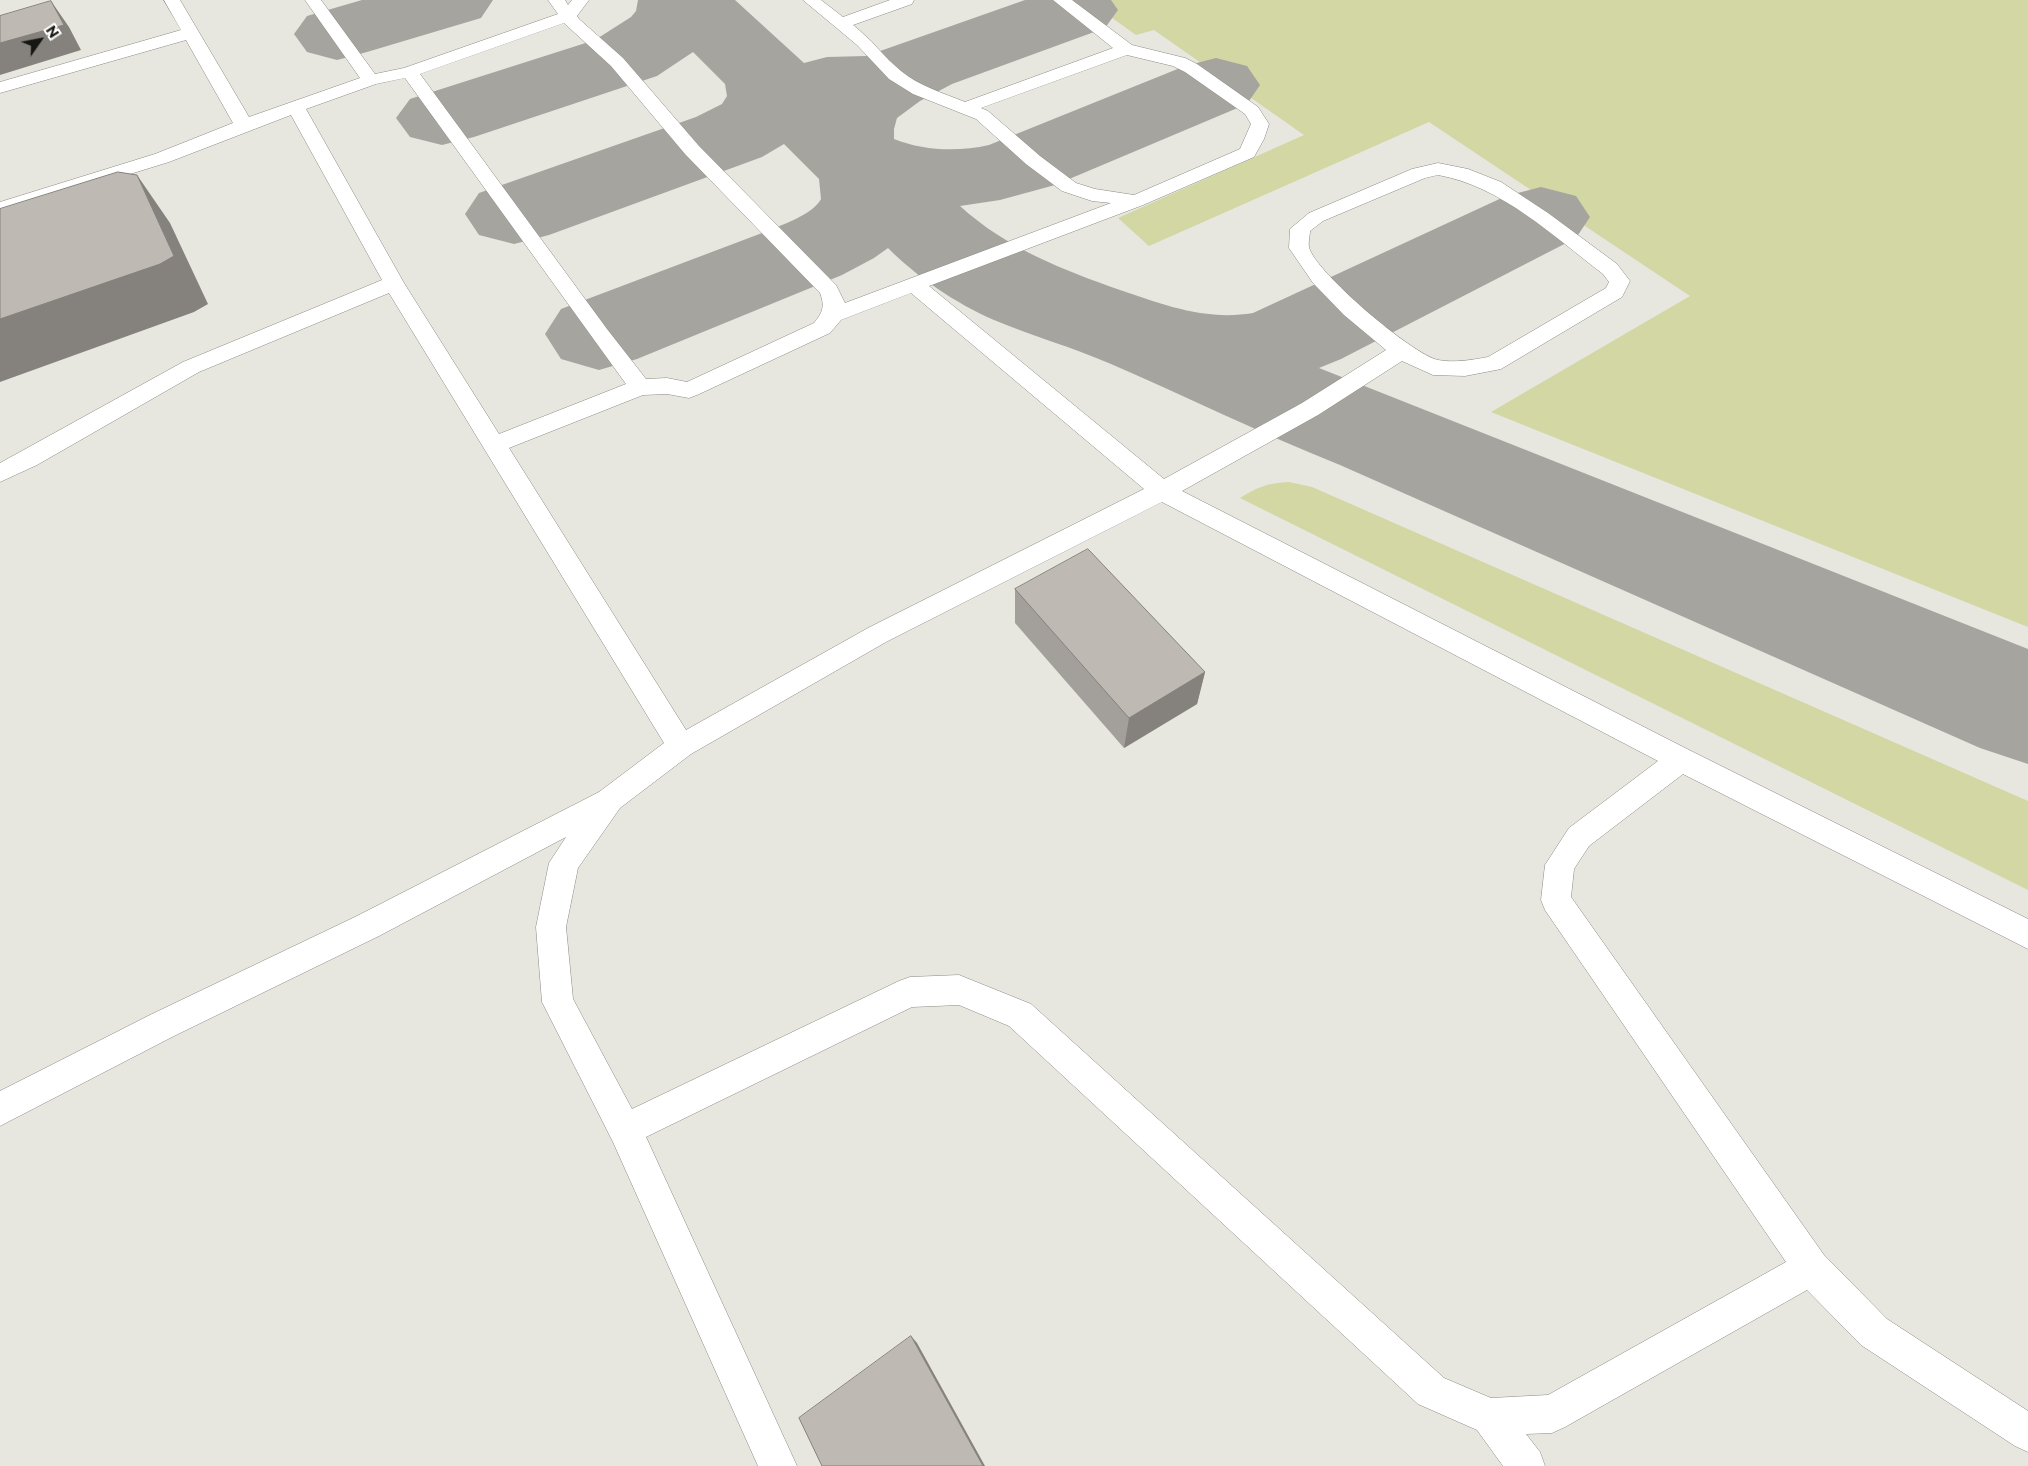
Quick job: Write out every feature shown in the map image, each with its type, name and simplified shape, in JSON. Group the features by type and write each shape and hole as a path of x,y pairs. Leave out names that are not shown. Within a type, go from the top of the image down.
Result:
{"lane":[{"path":"172,0 244,125"},
{"path":"313,0 371,80"},
{"path":"556,0 568,16 617,62 692,150 829,290 834,302 833,315"},
{"path":"0,208 162,158 244,125 371,80 409,72 568,16 581,0"},
{"path":"811,0 863,41 898,77 919,90 968,107 982,115 1034,160 1069,187 1092,194 1136,201"},
{"path":"841,23 906,0"},
{"path":"494,445 640,387 667,386 689,390 822,328 833,315 1136,201 1247,153 1255,139 1260,124 1252,110 1191,68 1179,62 1126,49 1061,0"},
{"path":"0,88 191,33"},
{"path":"968,107 1126,49"},
{"path":"409,72 599,334 640,387"},
{"path":"296,108 394,283 681,746"},
{"path":"1438,169 1461,173 1494,186 1541,217 1610,269 1620,281 1615,292 1494,364 1465,368 1433,367 1402,351 1352,310 1320,278 1299,248 1300,229 1316,216 1419,173 1438,169"},
{"path":"0,473 29,459 191,367 394,283"},
{"path":"913,284 1162,490 1681,759 2028,935"},
{"path":"0,1109 163,1025 368,926 610,799 681,746 877,635 1162,490 1310,409 1402,351"},
{"path":"1681,759 1579,837 1560,865 1556,900 1811,1268 1874,1332 2028,1433"},
{"path":"610,799 564,863 550,927 558,1002 625,1130 778,1466"},
{"path":"625,1130 910,992 958,990 1020,1015 1431,1391 1490,1417 1552,1414 1811,1268"},
{"path":"1490,1417 1526,1466"}],"green space":[{"path":"1087,0 2028,0 2028,627 1491,412 1690,296 1429,122 1149,246 1118,218 1304,135 1154,30 1136,35"},
{"path":"1289,482 1312,487 2028,801 2028,890 1240,498 1263,486"}],"building":[{"path":"51,1 64,25 0,43 0,16"},
{"path":"118,172 137,175 174,256 160,264 0,319 0,209"},
{"path":"1088,549 1205,672 1129,718 1015,589"},
{"path":"911,1336 983,1466 822,1466 799,1418"}],"taxiway":[{"path":"337,34 452,0"},
{"path":"442,118 626,58 653,42 669,28 678,11 679,0"},
{"path":"687,0 767,77"},
{"path":"827,84 853,84 895,75 1076,10"},
{"path":"920,67 879,88 862,102 855,111 848,129 851,155 872,164 914,175 935,177 979,176 1022,165 1216,85"},
{"path":"514,214 729,137 754,123 772,96 767,77"},
{"path":"767,77 863,169"},
{"path":"599,334 789,259 823,245 838,236 861,218 868,205 870,187 863,169"},
{"path":"863,169 942,244 969,263 1029,295 1147,338 1310,409 1380,436 2028,708"},
{"path":"1157,341 1196,350 1223,352 1236,352 1273,345 1303,334 1541,217"}]}
